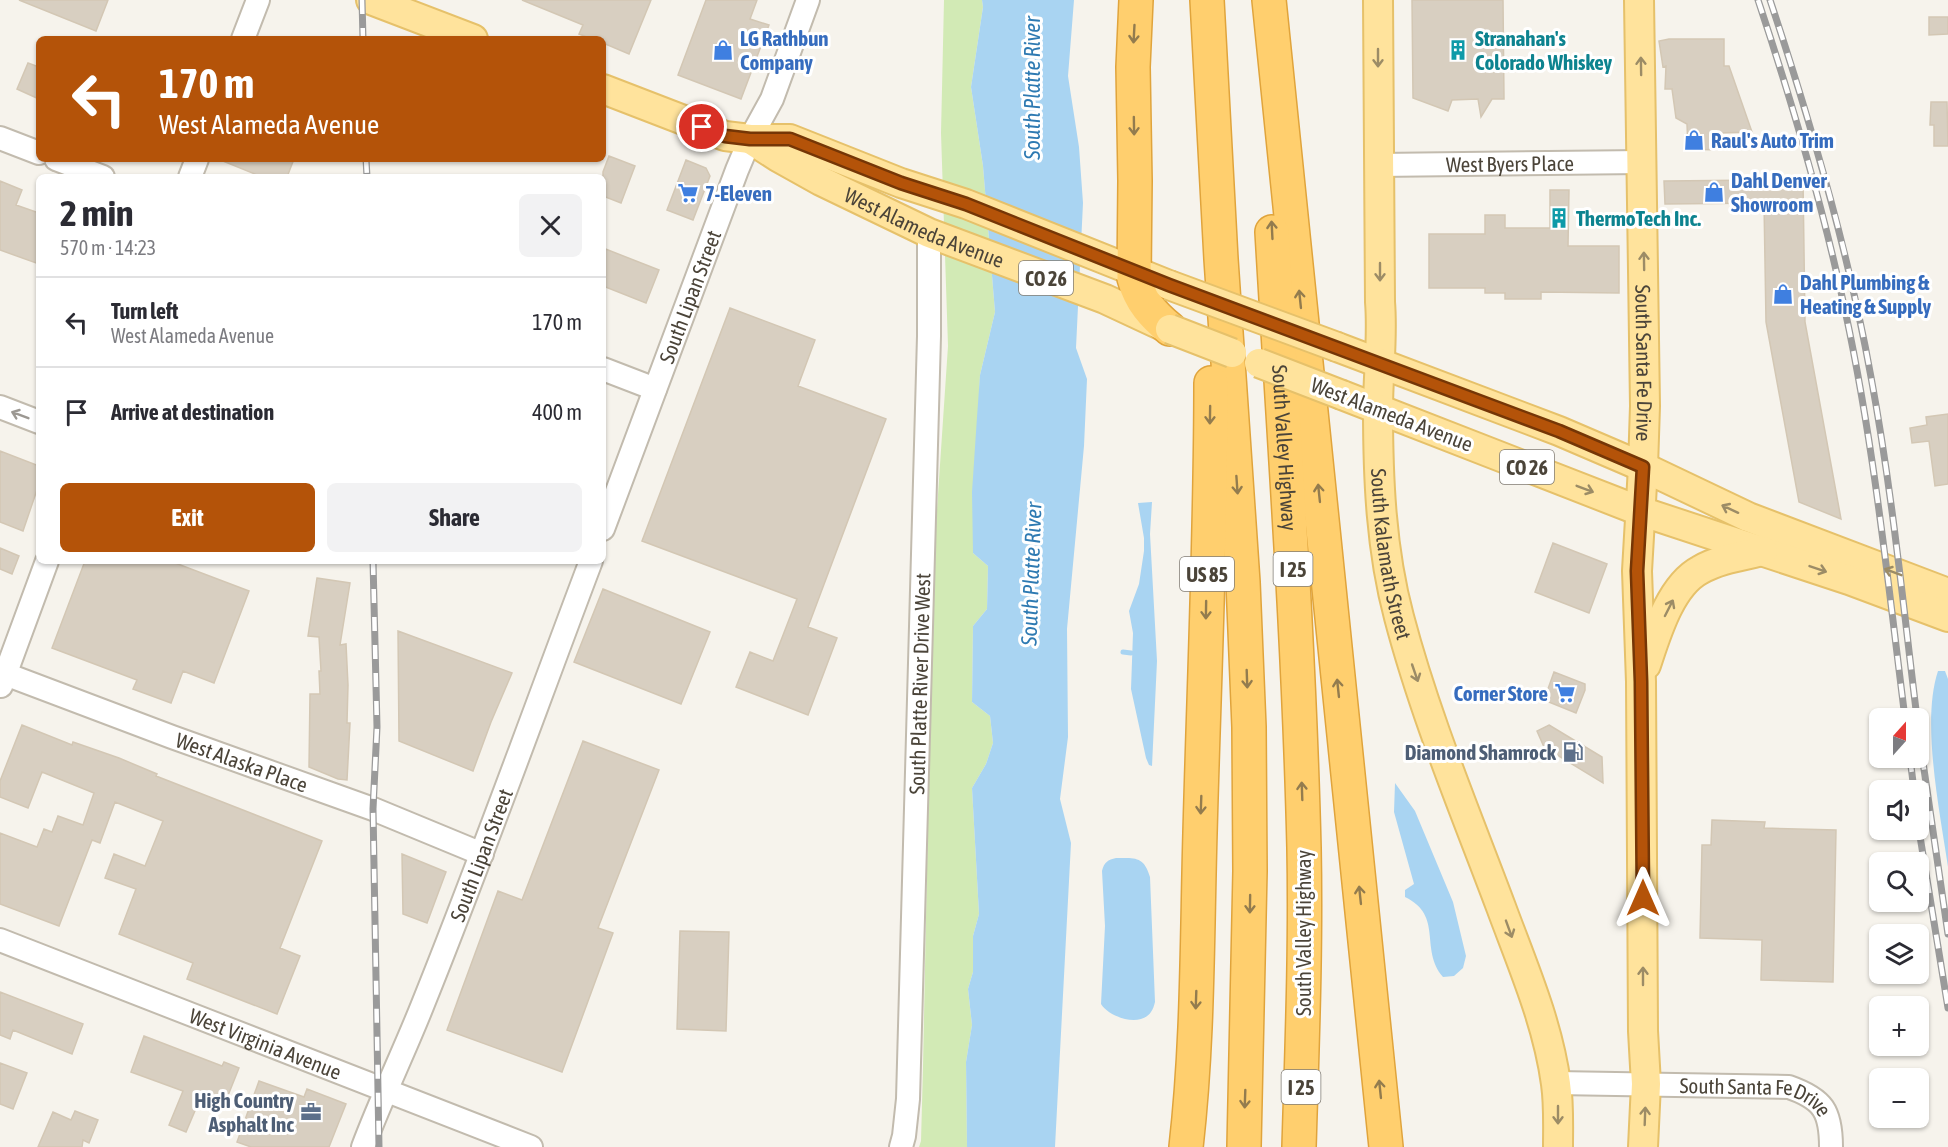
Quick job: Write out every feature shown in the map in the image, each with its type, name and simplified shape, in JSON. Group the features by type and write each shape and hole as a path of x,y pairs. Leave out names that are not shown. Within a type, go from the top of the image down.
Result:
{"highway":[{"path":"1136,0 1133,67 1135,181 1133,270 1136,288 1142,299 1152,313 1170,329"},
{"name":"US 85","path":"1186,1147 1194,1056 1199,920 1211,394 1205,0"},
{"name":"I 25","path":"1205,0 1242,571 1249,727 1250,871 1244,1147"},
{"name":"South Valley Highway","path":"1258,0 1297,652 1304,849 1299,1147"},
{"path":"1269,0 1386,1147"}],"main road":[{"path":"371,0 465,36"},
{"name":"South Kalamath Street","path":"1378,0 1380,302 1383,332 1378,409 1384,536 1389,574 1412,662 1460,801 1531,988 1550,1051 1556,1083"},
{"name":"South Santa Fe Drive","path":"1639,0 1645,363 1643,467 1637,571 1641,682 1643,1031 1646,1084 1643,1147"},
{"name":"West Alameda Avenue","path":"606,90 725,136 750,139 790,139 901,183 966,204 1169,285 1559,431 1643,467 1748,517 1948,593"},
{"name":"West Alameda Avenue","path":"750,139 821,181 929,233 1105,299 1170,329 1640,511 1858,583 1948,617"},
{"path":"1641,682 1669,605 1686,581 1698,570 1715,563 1763,551"},
{"path":"1556,1083 1558,1147"}],"street":[{"path":"244,36 258,0"},
{"name":"South Lipan Street","path":"606,521 750,139 771,99 808,0"},
{"path":"0,138 36,152"},
{"path":"64,162 94,174"},
{"name":"West Byers Place","path":"1378,165 1642,162"},
{"name":"South Platte River Drive West","path":"903,1142 908,1100 929,345 929,233"},
{"path":"606,370 655,389"},
{"path":"0,407 36,421"},
{"path":"2,678 46,564"},
{"name":"South Lipan Street","path":"363,1147 482,854 590,564"},
{"name":"West Alaska Place","path":"2,678 373,809 482,854"},
{"name":"West Virginia Avenue","path":"0,940 531,1147"},
{"name":"South Santa Fe Drive","path":"1556,1083 1789,1086 1806,1093 1821,1105 1831,1124 1831,1147"}],"green space":[{"path":"944,0 982,0 983,7 971,87 983,166 995,312 980,375 973,553 988,566 987,609 973,626 972,702 990,716 993,743 986,764 972,788 979,914 973,936 973,972 968,989 972,1025 966,1062 967,1147 919,1147 923,1067 933,569 948,346 941,133"}],"water":[{"name":"South Platte River","path":"982,0 1074,0 1068,76 1079,147 1083,203 1076,348 1087,379 1084,446 1067,629 1068,737 1060,799 1071,843 1055,1147 967,1147 966,1062 972,1025 968,989 973,972 973,936 979,914 972,788 986,764 993,743 990,716 972,702 973,626 987,609 988,566 973,553 972,492 980,375 995,312 983,166 971,87 983,7"},
{"path":"1152,502 1150,534 1157,661 1152,766 1146,758 1131,689 1133,633 1129,611 1139,584 1144,551 1138,503"},
{"path":"1938,671 1945,671 1948,679 1948,867 1932,741 1931,715"},
{"path":"1395,783 1415,811 1453,902 1466,956 1463,968 1454,976 1443,977 1436,966 1432,955 1428,923 1424,914 1417,905 1405,897 1405,890 1414,884 1394,812"},
{"path":"1116,858 1128,858 1142,862 1150,877 1155,1002 1146,1017 1132,1020 1111,1013 1101,1004 1105,926 1102,871 1107,862"}],"building":[{"path":"19,0 108,0 96,31"},
{"path":"522,0 651,0 629,54 606,44 606,36 579,34 583,25"},
{"name":"LG Rathbun Company","path":"706,0 757,0 750,19 769,25 741,99 678,75"},
{"name":"Stranahan's Colorado Whiskey","path":"1412,0 1503,0 1504,99 1492,99 1481,117 1478,99 1452,100 1448,111 1413,98"},
{"path":"1929,17 1948,17 1948,34 1929,35"},
{"path":"1724,39 1724,66 1729,66 1752,132 1718,133 1718,150 1688,149 1687,124 1676,118 1672,89 1665,89 1666,66 1663,67 1659,41"},
{"path":"28,63 36,66 36,98 17,89"},
{"path":"1931,102 1947,102 1948,146 1934,146 1934,125 1930,125"},
{"path":"609,156 635,166 621,203 606,197 606,174 603,172"},
{"name":"7-Eleven","path":"686,160 706,168 710,176 693,220 667,210"},
{"path":"225,162 293,162 288,174 255,174"},
{"path":"1803,180 1805,322 1841,519 1799,502 1766,322 1764,203 1665,204 1664,181"},
{"path":"0,181 22,190 16,205 36,212 36,263 0,250"},
{"path":"1550,190 1569,190 1568,246 1619,246 1619,293 1541,292 1541,299 1505,299 1505,293 1485,293 1485,288 1429,288 1429,234 1485,234 1485,215 1505,215 1505,228 1550,228"},
{"path":"606,249 659,270 646,303 606,287"},
{"path":"730,308 815,340 798,386 886,419 808,627 837,638 808,715 736,687 750,652 773,661 797,599 642,541"},
{"path":"1948,414 1948,484 1935,486 1929,441 1912,443 1910,428 1927,425 1926,417"},
{"path":"0,451 36,465 36,493 23,531 0,522"},
{"path":"1553,543 1607,564 1589,613 1535,592"},
{"path":"0,548 19,556 12,574 0,569"},
{"path":"84,564 178,564 249,591 214,683 183,671 171,703 133,689 137,680 52,648"},
{"path":"317,578 350,583 340,645 346,644 347,723 350,723 347,780 338,779 309,767 310,694 320,694 319,671 321,671 319,637 308,636"},
{"path":"603,589 710,632 681,704 574,662"},
{"path":"398,631 512,673 473,771 399,741"},
{"name":"Corner Store","path":"1554,672 1585,684 1576,713 1544,700"},
{"path":"22,725 72,745 73,742 119,758 157,774 156,776 322,841 280,948 300,956 277,1014 187,979 193,963 119,934 136,889 105,878 114,854 145,866 163,821 115,802 100,843 92,840 59,926 0,904 0,833 37,847 44,829 52,832 58,816 83,825 94,793 42,772 28,808 0,797 0,781"},
{"name":"Diamond Shamrock","path":"1549,725 1602,757 1603,783 1544,747 1537,731"},
{"path":"583,741 659,770 598,928 613,933 562,1072 447,1030 498,891 522,900"},
{"path":"1712,820 1765,822 1764,828 1836,830 1833,982 1761,980 1762,940 1700,938 1702,845 1711,845"},
{"path":"402,854 446,872 427,923 403,914"},
{"path":"680,931 729,932 726,1031 677,1029"},
{"path":"0,992 83,1024 72,1054 13,1030 10,1039 0,1035"},
{"path":"144,1036 222,1066 224,1062 239,1068 223,1108 200,1099 186,1132 169,1125 183,1091 131,1072"},
{"path":"0,1063 27,1073 13,1109 0,1104"},
{"path":"259,1081 304,1097 307,1089 346,1104 329,1147 251,1147 237,1142"},
{"path":"75,1111 98,1120 89,1143 83,1140 82,1147 38,1147 53,1112 71,1120"}],"waterway":[{"path":"1123,652 1131,653"}],"railway":[{"path":"362,0 363,36"},
{"path":"1758,0 1814,181 1852,345 1871,451 1904,708"},
{"path":"1770,0 1827,187 1862,329 1885,462 1916,708"},
{"path":"366,162 367,174"},
{"path":"373,564 377,727 373,809 379,1147"},
{"path":"1911,768 1913,780"},
{"path":"1924,768 1948,934"},
{"path":"1921,840 1948,1008"}],"place":[{"name":"LG Rathbun Company","path":"723,50"},
{"name":"Stranahan's Colorado Whiskey","path":"1458,50"},
{"name":"Raul's Auto Trim","path":"1694,140"},
{"name":"Dahl Denver Showroom","path":"1714,192"},
{"name":"7-Eleven","path":"688,193"},
{"name":"ThermoTech Inc.","path":"1559,218"},
{"name":"Dahl Plumbing & Heating & Supply","path":"1783,294"},
{"name":"Corner Store","path":"1565,693"},
{"name":"Diamond Shamrock","path":"1573,752"},
{"name":"High Country Asphalt Inc","path":"311,1112"}],"route":[{"path":"702,127 725,136 750,139 790,139 901,183 966,204 1169,285 1559,431 1643,467 1637,571 1641,682 1643,898"}]}
